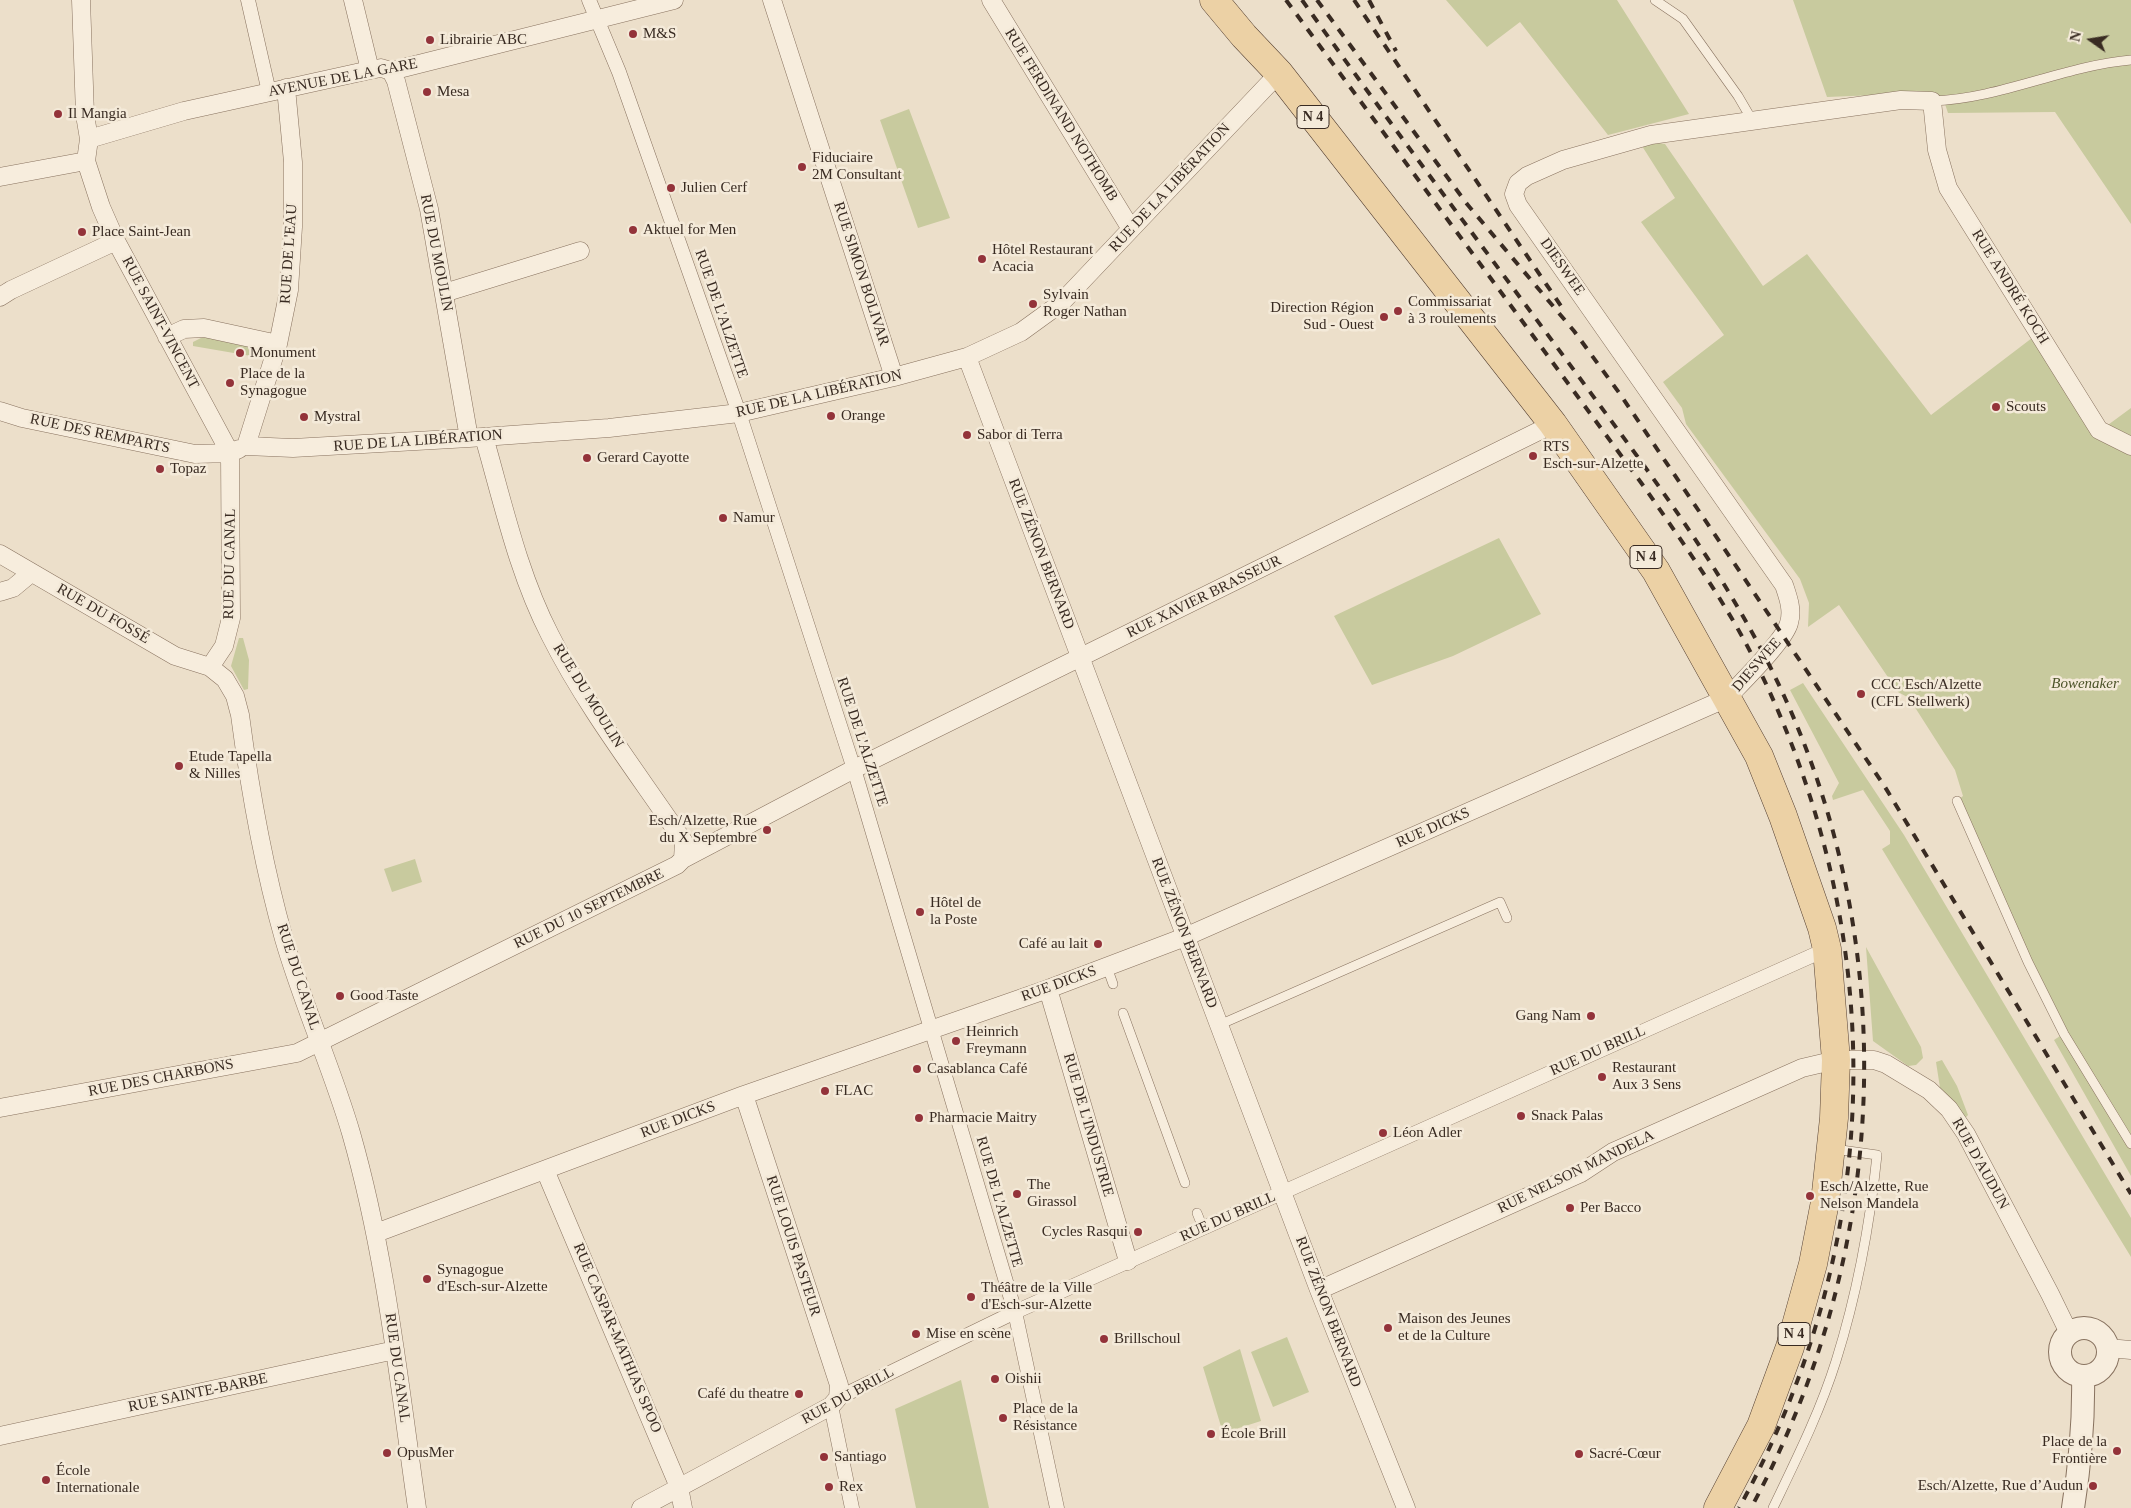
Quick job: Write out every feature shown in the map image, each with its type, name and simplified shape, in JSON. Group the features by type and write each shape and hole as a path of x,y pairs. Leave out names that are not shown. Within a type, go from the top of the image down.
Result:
{"main road":[{"name":"N 4","path":"1206,0 1279,73 1553,424 1656,570 1759,756 1783,816 1822,928 1827,949 1836,1060 1831,1149 1825,1202 1813,1264 1790,1347 1760,1426 1718,1508"},
{"name":"N 4","path":"1214,0 1244,36"}],"street":[{"path":"0,177 86,161 89,140 85,114 81,0"},
{"path":"248,0 277,90"},
{"path":"353,0 370,70"},
{"name":"RUE DE L'ALZETTE","path":"589,0 619,72 739,413 854,769 1015,1312 1057,1508"},
{"name":"AVENUE DE LA GARE","path":"89,140 184,111 370,70 381,68 391,71 674,0"},
{"name":"RUE SIMON BOLIVAR","path":"772,0 894,378"},
{"name":"RUE FERDINAND NOTHOMB","path":"990,0 1131,230"},
{"name":"RUE DU MOULIN","path":"391,71 396,81 429,209 444,293 477,437 518,559 549,634 573,677 684,842 683,859"},
{"name":"RUE DE LA LIBÉRATION","path":"238,449 293,448 609,428 739,413 894,378 967,357 1021,332 1061,303 1279,73"},
{"name":"RUE DE L'EAU","path":"238,449 278,344 289,290 293,227 293,162 277,90"},
{"name":"DIESWEE","path":"1727,698 1781,638 1789,623 1790,604 1784,585 1524,213 1514,194 1518,183 1527,176 1563,160 1651,135 1901,100 1932,102"},
{"name":"RUE ANDRÉ KOCH","path":"1932,102 1937,150 1948,188 2099,430 2131,446"},
{"name":"RUE SAINT-VINCENT","path":"86,161 116,241 168,337 238,449"},
{"path":"0,297 116,241"},
{"path":"444,293 580,251"},
{"path":"168,337 184,330 204,328 278,344"},
{"name":"RUE ZÉNON BERNARD","path":"967,357 1318,1290 1406,1508"},
{"name":"RUE DES REMPARTS","path":"0,411 22,418 195,454 238,449"},
{"name":"RUE XAVIER BRASSEUR","path":"854,769 1553,424"},
{"name":"RUE DU CANAL","path":"238,449 231,618 224,646 210,667 225,680 235,696 240,715 257,833 285,941 351,1132 376,1233 395,1350 417,1508"},
{"name":"RUE DU FOSSÉ","path":"0,554 175,656 210,667"},
{"path":"0,592 13,588 31,573"},
{"name":"RUE DICKS","path":"376,1233 744,1095 1048,989 1185,937 1727,698"},
{"name":"RUE DU 10 SEPTEMBRE","path":"320,1042 677,865 683,859 854,769"},
{"name":"RUE DU BRILL","path":"641,1508 834,1402 1015,1312 1827,949"},
{"name":"RUE DE L'INDUSTRIE","path":"1048,989 1128,1261"},
{"name":"RUE DES CHARBONS","path":"0,1108 297,1053 320,1042"},
{"name":"RUE NELSON MANDELA","path":"1318,1290 1581,1173 1613,1152 1802,1068 1836,1060"},
{"name":"RUE D'AUDUN","path":"1836,1060 1874,1060 1886,1064 1929,1090 1949,1109 1966,1134 2069,1333"},
{"name":"RUE LOUIS PASTEUR","path":"744,1095 839,1385 834,1402 852,1508"},
{"name":"RUE CASPAR-MATHIAS SPOO","path":"546,1170 679,1487 683,1508"},
{"path":"2082,1328 2096,1330 2106,1341 2108,1348 2108,1355 2102,1368 2096,1373 2083,1376 2070,1371 2062,1360 2061,1345 2069,1333 2082,1328"},
{"path":"2108,1348 2131,1350"},
{"name":"RUE SAINTE-BARBE","path":"0,1436 395,1350"},
{"path":"2073,1508 2082,1447 2084,1412 2083,1376"}],"lane":[{"path":"1655,0 1683,19 1738,96 1752,120"},
{"path":"1932,102 2006,89 2063,73 2131,60"},
{"path":"1957,800 2028,962 2064,1034 2131,1144"},
{"path":"1219,1025 1500,902 1507,918"},
{"path":"1107,967 1113,984"},
{"path":"1123,1013 1185,1183"},
{"path":"1773,1508 1804,1444 1836,1362 1861,1268 1877,1155 1831,1149"},
{"path":"1197,1213 1203,1228"}],"green space":[{"path":"1446,0 1617,0 1689,114 1608,135 1520,22 1487,47"},
{"path":"1793,0 2131,0 2131,224 2055,112 1948,113 1944,101 1902,94 1827,97"},
{"path":"909,109 950,218 918,228 880,120"},
{"name":"Bowenaker","path":"1658,143 1665,144 1763,286 1807,254 1931,415 2032,338 2097,433 2131,408 2131,1176 2054,1040 2063,1034 1957,801 1963,796 1955,770 1909,698 1898,692 1839,605 1808,627 1809,603 1800,579 1686,424 1682,408 1663,382 1724,335 1641,222 1675,198 1642,146"},
{"path":"203,337 242,343 254,351 257,357 193,346 193,342"},
{"path":"1499,538 1541,614 1453,656 1372,685 1334,616"},
{"path":"239,638 243,638 249,660 248,689 244,690 231,666"},
{"path":"1803,683 1904,835 2131,1218 2131,1257 1882,849 1890,844 1890,831 1863,790 1833,800 1832,796 1839,783 1790,690"},
{"path":"415,859 422,882 392,892 384,869"},
{"path":"1866,947 1921,1047 1923,1058 1916,1065 1908,1066 1873,1041"},
{"path":"1942,1060 1957,1086 1968,1115 1965,1118 1941,1094 1936,1062"},
{"path":"1287,1337 1309,1392 1273,1407 1251,1352"},
{"path":"1240,1349 1261,1421 1223,1433 1203,1367"},
{"path":"961,1380 989,1508 916,1508 895,1409"}],"railway":[{"path":"1286,0 1645,488 1704,574 1756,663 1800,767 1831,873 1849,980 1853,1088 1845,1196 1823,1302 1787,1406 1739,1508"},
{"path":"1302,0 1635,454 1690,532 1741,613 1764,655 1785,698 1823,797 1849,899 1862,1003 1863,1107 1853,1210 1830,1312 1796,1412 1751,1508"},
{"path":"1317,0 1467,204 1574,331 1620,394 1885,787 2131,1194"},
{"path":"1354,0 1563,309"},
{"path":"1369,0 1396,51"}],"place":[{"name":"M&S","path":"633,34"},
{"name":"Librairie ABC","path":"430,40"},
{"name":"Mesa","path":"427,92"},
{"name":"Il Mangia","path":"58,114"},
{"name":"Fiduciaire 2M Consultant","path":"802,167"},
{"name":"Julien Cerf","path":"671,188"},
{"name":"Aktuel for Men","path":"633,230"},
{"name":"Place Saint-Jean","path":"82,232"},
{"name":"Hôtel Restaurant Acacia","path":"982,259"},
{"name":"Sylvain Roger Nathan","path":"1033,304"},
{"name":"Commissariat à 3 roulements","path":"1398,311"},
{"name":"Direction Région Sud - Ouest","path":"1384,317"},
{"name":"Monument","path":"240,353"},
{"name":"Place de la Synagogue","path":"230,383"},
{"name":"Scouts","path":"1996,407"},
{"name":"Orange","path":"831,416"},
{"name":"Mystral","path":"304,417"},
{"name":"Sabor di Terra","path":"967,435"},
{"name":"RTS Esch-sur-Alzette","path":"1533,456"},
{"name":"Gerard Cayotte","path":"587,458"},
{"name":"Topaz","path":"160,469"},
{"name":"Namur","path":"723,518"},
{"name":"CCC Esch/Alzette (CFL Stellwerk)","path":"1861,694"},
{"name":"Etude Tapella & Nilles","path":"179,766"},
{"name":"Esch/Alzette, Rue du X Septembre","path":"767,830"},
{"name":"Hôtel de la Poste","path":"920,912"},
{"name":"Café au lait","path":"1098,944"},
{"name":"Good Taste","path":"340,996"},
{"name":"Gang Nam","path":"1591,1016"},
{"name":"Heinrich Freymann","path":"956,1041"},
{"name":"Casablanca Café","path":"917,1069"},
{"name":"Restaurant Aux 3 Sens","path":"1602,1077"},
{"name":"FLAC","path":"825,1091"},
{"name":"Snack Palas","path":"1521,1116"},
{"name":"Pharmacie Maitry","path":"919,1118"},
{"name":"Léon Adler","path":"1383,1133"},
{"name":"The Girassol","path":"1017,1194"},
{"name":"Esch/Alzette, Rue Nelson Mandela","path":"1810,1196"},
{"name":"Per Bacco","path":"1570,1208"},
{"name":"Cycles Rasqui","path":"1138,1232"},
{"name":"Synagogue d'Esch-sur-Alzette","path":"427,1279"},
{"name":"Théâtre de la Ville d'Esch-sur-Alzette","path":"971,1297"},
{"name":"Maison des Jeunes et de la Culture","path":"1388,1328"},
{"name":"Mise en scène","path":"916,1334"},
{"name":"Brillschoul","path":"1104,1339"},
{"name":"Oishii","path":"995,1379"},
{"name":"Café du theatre","path":"799,1394"},
{"name":"Place de la Résistance","path":"1003,1418"},
{"name":"École Brill","path":"1211,1434"},
{"name":"Place de la Frontière","path":"2117,1451"},
{"name":"OpusMer","path":"387,1453"},
{"name":"Sacré-Cœur","path":"1579,1454"},
{"name":"Santiago","path":"824,1457"},
{"name":"École Internationale","path":"46,1480"},
{"name":"Esch/Alzette, Rue d’Audun","path":"2093,1486"},
{"name":"Rex","path":"829,1487"}]}
